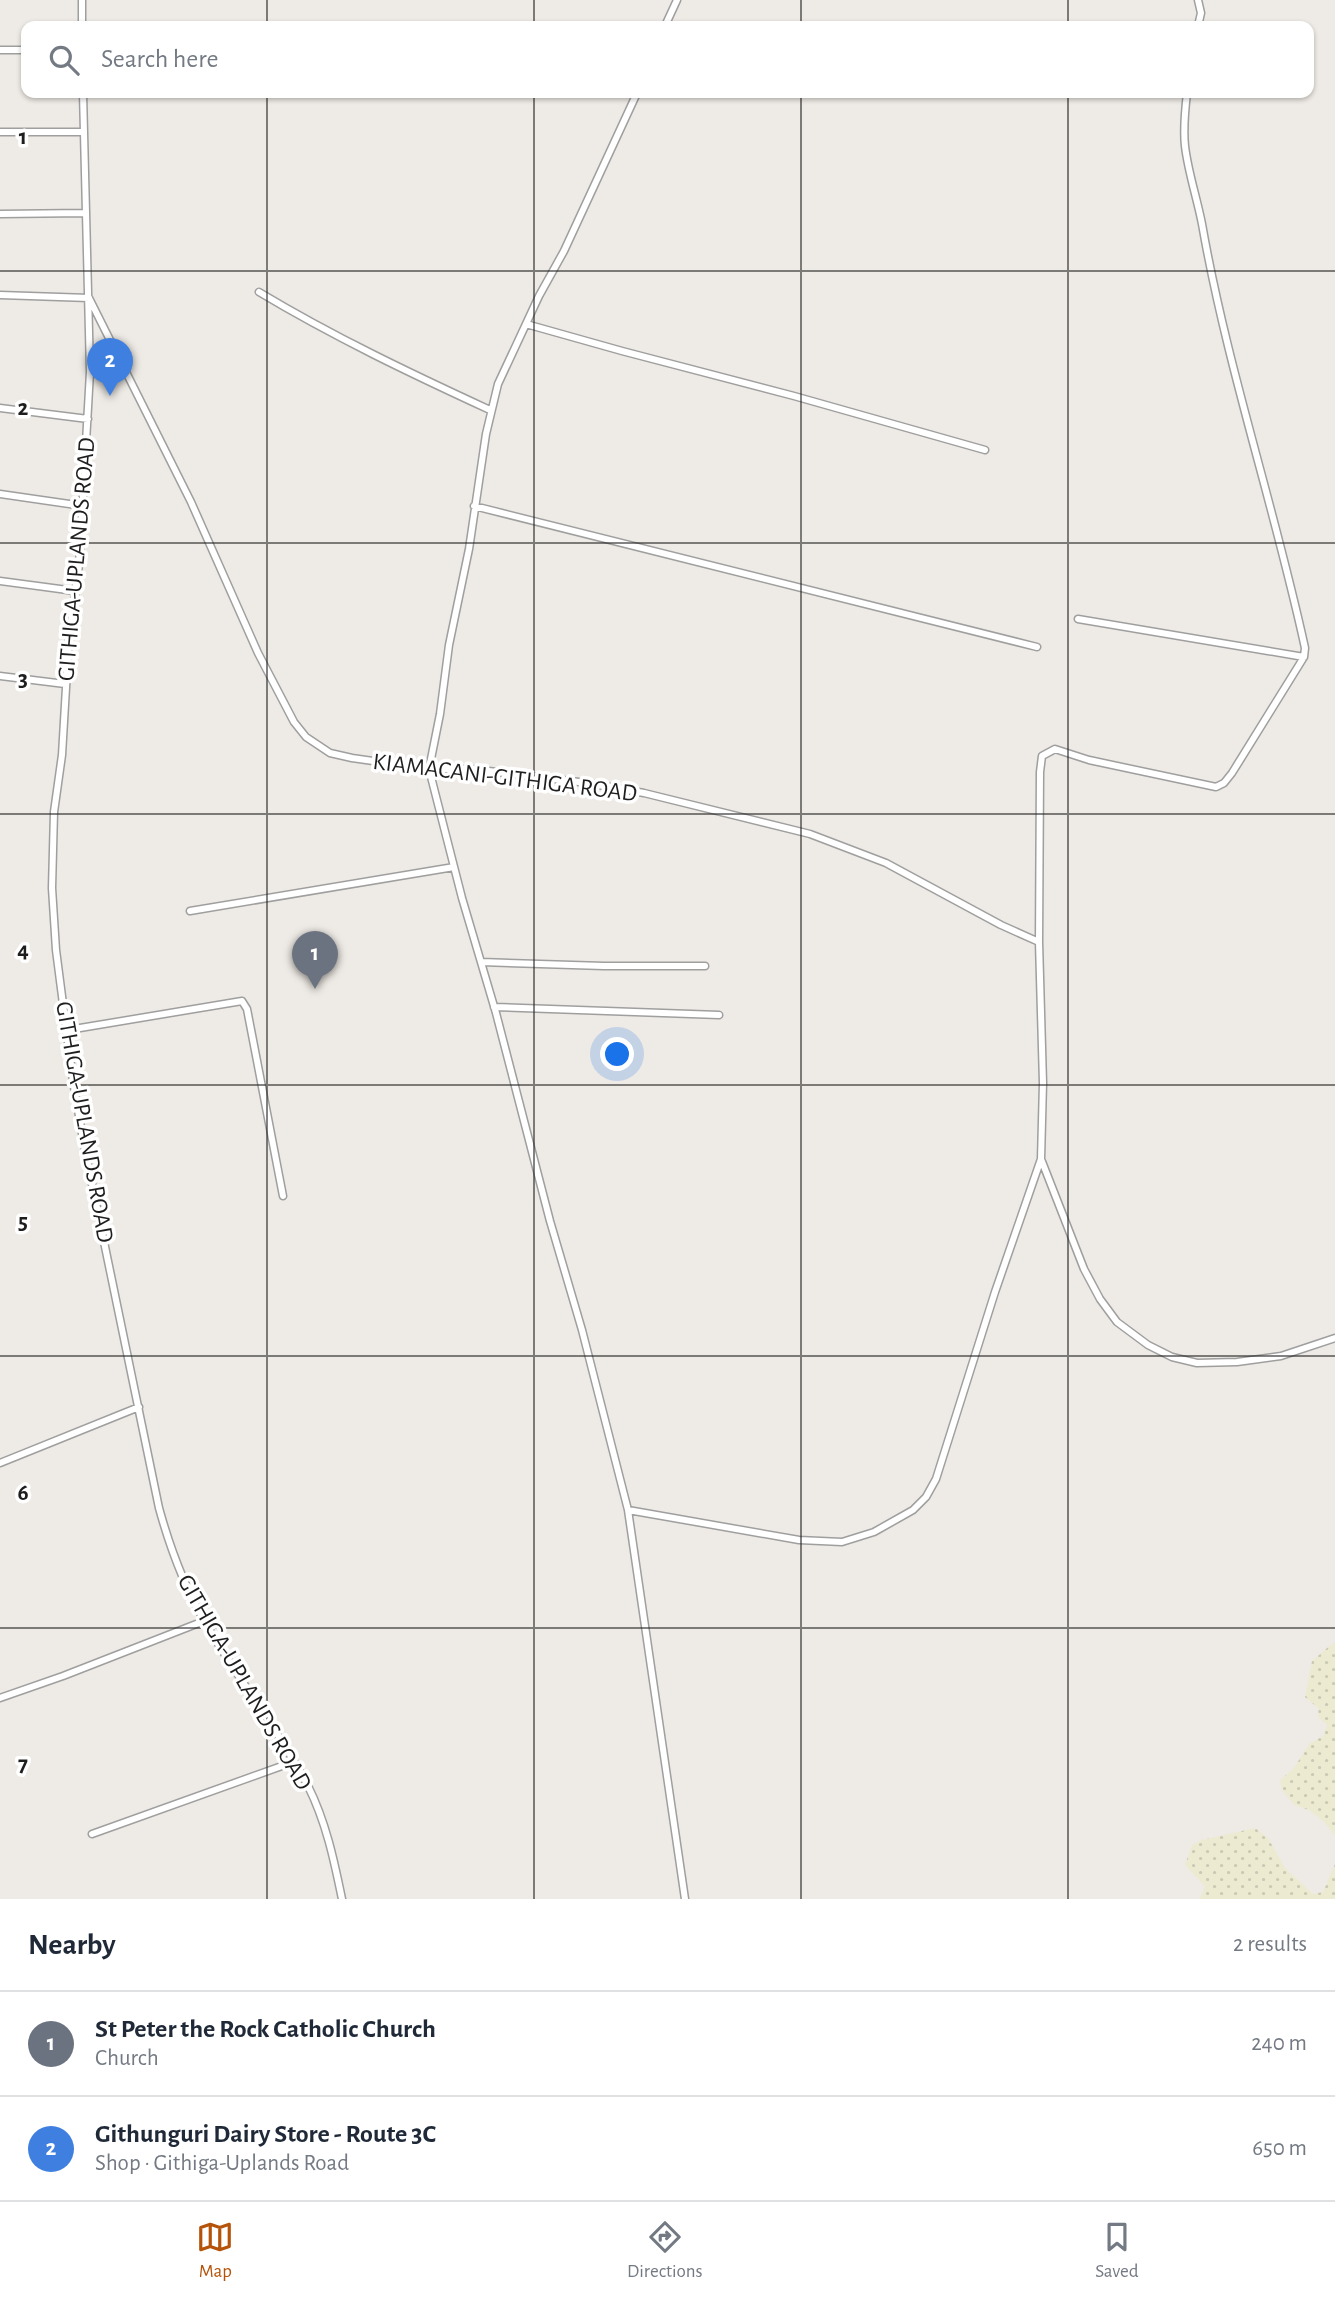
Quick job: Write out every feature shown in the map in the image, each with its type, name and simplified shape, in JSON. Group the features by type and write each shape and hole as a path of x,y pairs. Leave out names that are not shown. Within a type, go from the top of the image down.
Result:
{"street":[{"path":"82,0 82,21"},
{"path":"667,21 677,0"},
{"path":"1198,0 1201,13 1199,21"},
{"path":"0,50 21,50"},
{"name":"KIAMACANI-GITHIGA ROAD","path":"83,98 89,298 158,432 258,653 294,722 306,737 330,753 352,758 429,769 472,769 587,783 644,793 810,834 886,863 1001,925 1039,942"},
{"path":"634,98 564,251 498,384 491,410 429,769 628,1510 684,1899"},
{"path":"628,1510 799,1540 842,1542 874,1532 913,1510 926,1497 936,1479 995,1292 1041,1159 1043,1083 1039,942 1042,756 1055,750 1089,760 1216,787 1224,783 1231,773 1304,657 1305,648 1286,561 1234,371 1207,254 1185,146 1187,98"},
{"path":"0,132 83,132"},
{"path":"0,214 85,213"},
{"path":"259,292 343,340 491,410"},
{"path":"0,295 89,298"},
{"name":"GITHIGA-UPLANDS ROAD","path":"89,298 90,372 83,506 65,684 62,755 54,812 52,876 57,950 74,1082 159,1508 169,1543 182,1578 204,1621 308,1786 331,1845 342,1899"},
{"path":"526,324 985,450"},
{"path":"0,408 88,419"},
{"path":"0,494 83,506"},
{"path":"474,506 1037,647"},
{"path":"0,581 75,591"},
{"path":"1078,619 1304,657"},
{"path":"0,676 65,684"},
{"path":"190,911 454,867"},
{"path":"481,962 705,966"},
{"path":"68,1030 242,1001 247,1009 283,1196"},
{"path":"494,1007 719,1015"},
{"path":"1041,1159 1084,1269 1100,1299 1117,1322 1147,1345 1172,1357 1197,1363 1237,1362 1281,1356 1335,1338"},
{"path":"0,1463 139,1406"},
{"path":"0,1698 204,1621"},
{"path":"92,1834 293,1762"}],"green space":[{"path":"1333,1643 1335,1836 1324,1822 1309,1810 1294,1805 1282,1790 1280,1780 1294,1768 1309,1744 1323,1736 1327,1725 1319,1718 1318,1708 1305,1697 1312,1661"},
{"path":"1255,1828 1268,1838 1285,1868 1313,1894 1323,1892 1335,1864 1335,1899 1200,1899 1205,1886 1185,1865 1192,1845 1202,1840"}],"place":[{"name":"Githunguri Dairy Store - Route 3C","path":"110,396"},
{"name":"St Peter the Rock Catholic Church","path":"315,989"}]}
